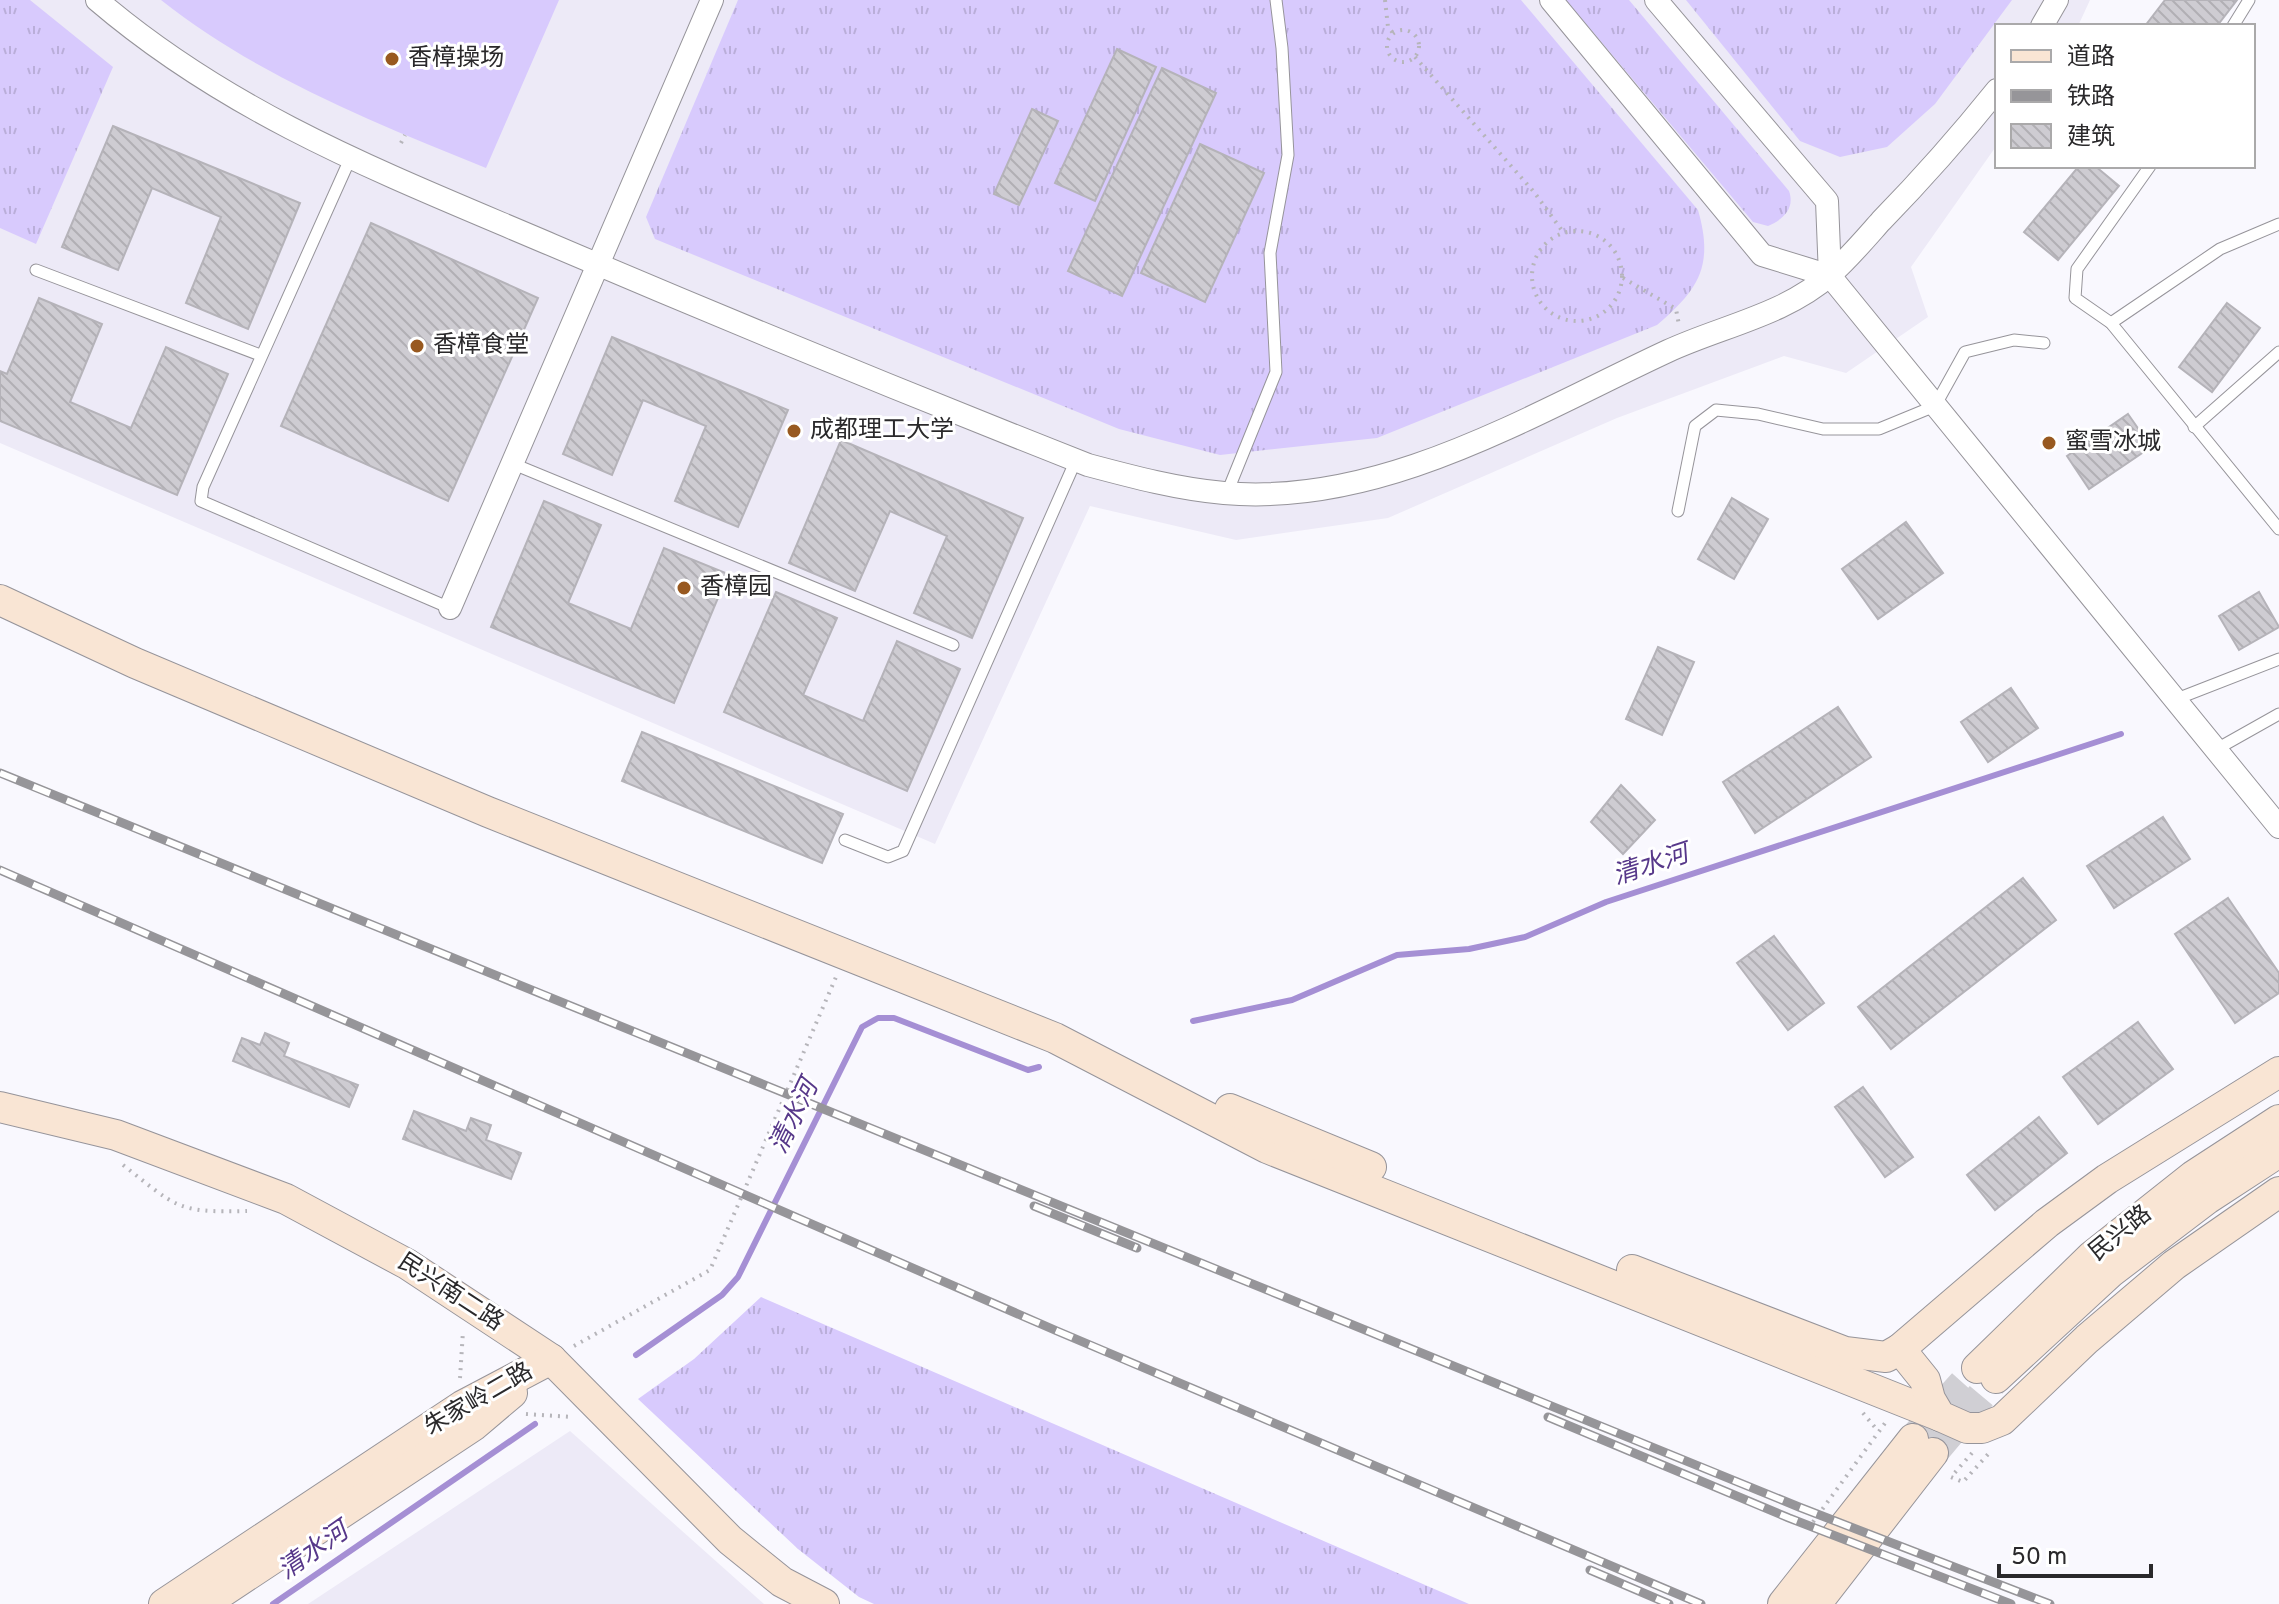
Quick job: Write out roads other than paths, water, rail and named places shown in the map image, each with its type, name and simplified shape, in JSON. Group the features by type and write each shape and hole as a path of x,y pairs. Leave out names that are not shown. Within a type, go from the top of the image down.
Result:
{"street":[{"path":"97,0 134,32 207,81 275,123 350,159 1076,460 1163,484 1227,493 1311,491 1373,478 1444,455 1683,344 1753,321 1830,276 1947,152 1995,92"},
{"path":"450,608 712,0"},
{"path":"1551,0 1762,255 1830,276 2279,827"},
{"path":"1656,0 1827,201 1830,276"},
{"path":"2043,24 2057,0"},
{"path":"0,578 160,652 663,866 1062,1025 1187,1092 1845,1352 1886,1357 1900,1349 2059,1214 2107,1179 2279,1072"},
{"path":"0,600 135,663 314,739 844,957 1055,1038 1267,1148 1967,1428 1982,1428 2002,1420 2087,1339 2174,1265 2279,1192"},
{"name":"民兴南二路","path":"0,1107 116,1135 286,1199 407,1264 551,1359 730,1540 782,1582 824,1604"},
{"name":"民兴路","path":"2279,1120 2193,1176 2092,1256 1987,1373 2207,1199 2279,1152"},
{"path":"1900,1349 1925,1380 1930,1399 1940,1416"},
{"name":"朱家岭二路","path":"168,1602 462,1406 551,1359"},
{"name":"朱家岭二路","path":"204,1604 473,1426 551,1359"},
{"path":"1783,1604 1923,1446 1816,1604"}],"lane":[{"path":"1227,493 1276,372 1270,253 1288,155 1276,0"},
{"path":"2234,24 2249,0"},
{"path":"350,159 260,355 203,487 201,501 450,608"},
{"path":"2149,168 2077,269 2075,298 2111,323 2279,529"},
{"path":"2111,323 2220,249 2279,224"},
{"path":"36,270 260,355"},
{"path":"1678,511 1695,426 1716,410 1758,414 1823,429 1879,429 1935,406 1965,352 2014,340 2044,343"},
{"path":"2194,427 2279,352"},
{"path":"845,840 888,857 903,851 1076,460"},
{"path":"511,463 953,645"},
{"path":"2173,700 2279,659"},
{"path":"2215,750 2279,714"}],"waterway":[{"name":"清水河","path":"1193,1021 1292,1000 1397,955 1469,949 1525,937 1606,902 2121,734"},
{"name":"清水河","path":"636,1355 722,1295 738,1277 862,1027 878,1018 894,1018 1028,1070 1039,1067"},
{"name":"清水河","path":"273,1604 535,1424"}],"tunnel":[{"path":"1913,1439 1977,1368"},
{"path":"1933,1453 1996,1378"}],"railway":[{"path":"0,773 1799,1507 2050,1604"},
{"path":"0,870 1057,1331 1701,1604"},
{"path":"1034,1206 1137,1248"},
{"path":"1548,1417 1789,1518 2011,1604"},
{"path":"1590,1570 1669,1604"}],"place":[{"name":"香樟操场","path":"392,59"},
{"name":"香樟食堂","path":"417,346"},
{"name":"成都理工大学","path":"794,431"},
{"name":"蜜雪冰城","path":"2049,443"},
{"name":"香樟园","path":"684,588"}]}
